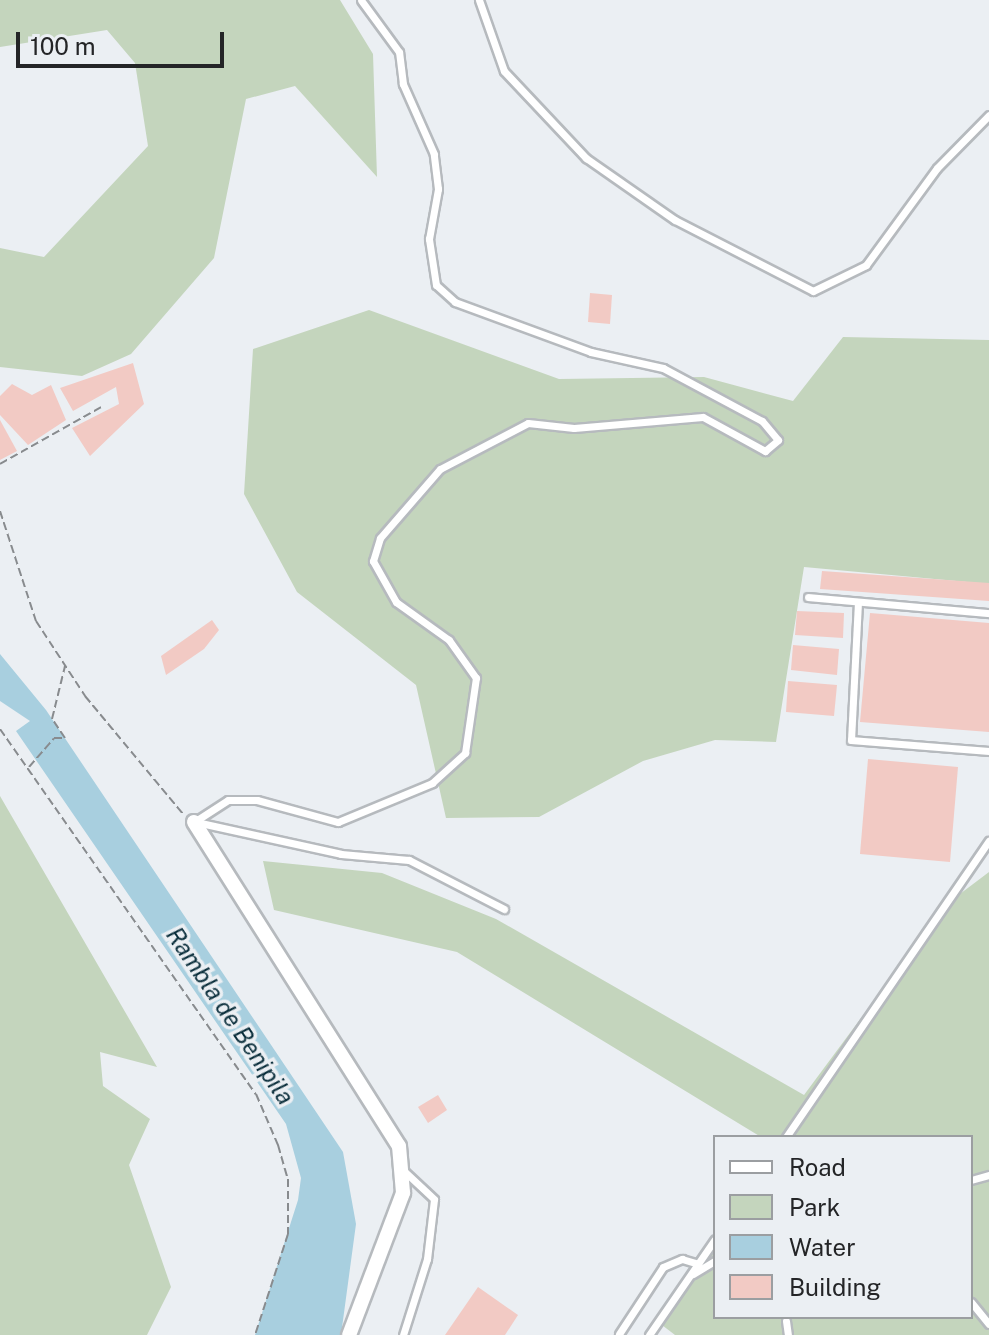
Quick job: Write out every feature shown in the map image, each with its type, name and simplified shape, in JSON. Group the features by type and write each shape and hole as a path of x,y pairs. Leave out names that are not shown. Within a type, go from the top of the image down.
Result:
{"street":[{"path":"194,822 392,1129 404,1171 399,1209 349,1335"}],"lane":[{"path":"194,822 228,800 257,800 338,822 432,783 465,753 476,678 449,640 396,602 373,561 380,538 440,469 528,423 574,428 703,417 765,451 778,440 762,421 663,368 591,352 455,302 436,285 429,239 438,189 434,154 403,84 399,52 361,0"},
{"path":"479,0 504,71 586,158 675,220 813,291 866,265 937,168 989,115"},
{"path":"808,597 989,613"},
{"path":"858,602 851,740 989,751"},
{"path":"194,822 341,854 409,860 504,909"},
{"path":"787,1135 989,841"},
{"path":"403,1335 427,1259 434,1199 404,1171"},
{"path":"649,1335 713,1242"},
{"path":"619,1334 663,1267 682,1259 698,1264"},
{"path":"690,1276 713,1262"},
{"path":"973,1304 989,1324"},
{"path":"981,1313 989,1307"},
{"path":"786,1321 788,1335"}],"path":[{"path":"0,464 101,407"},
{"path":"0,511 18,581 65,665 171,805 194,822"},
{"path":"29,768 54,738 65,738 52,719 65,665"},
{"path":"0,729 256,1094 278,1145 288,1179 288,1234 255,1335"}],"green space":[{"path":"0,0 340,0 373,54 377,177 295,86 246,99 214,258 131,354 82,376 0,367 0,248 44,257 148,146 135,63 107,30 0,47"},
{"path":"369,310 559,379 704,377 793,401 843,337 989,340 989,584 804,567 776,742 715,740 643,761 539,817 446,818 416,685 297,592 244,494 253,349"},
{"path":"0,796 157,1067 100,1052 103,1086 150,1119 129,1165 171,1287 147,1335 0,1335"},
{"path":"263,861 382,873 496,919 804,1095 944,906 989,872 989,1335 675,1335 658,1322 713,1243 713,1319 973,1319 973,1135 758,1135 457,952 274,910"}],"water":[{"name":"Rambla de Benipila","path":"0,654 46,710 343,1152 356,1224 341,1335 255,1335 298,1200 301,1178 286,1124 16,731 30,721 0,701"}],"building":[{"path":"590,293 612,295 610,324 588,322"},
{"path":"133,363 144,404 90,456 72,428 119,404 116,387 73,411 60,388"},
{"path":"12,384 32,395 51,385 66,420 28,445 0,415 0,396"},
{"path":"0,420 17,451 0,460"},
{"path":"822,571 989,583 989,601 820,589"},
{"path":"797,611 844,613 843,638 795,635"},
{"path":"870,613 989,623 989,732 860,722"},
{"path":"212,620 219,630 204,649 166,675 161,656"},
{"path":"793,645 839,649 837,675 791,670"},
{"path":"788,681 837,685 834,716 786,712"},
{"path":"868,759 958,767 950,862 860,854"},
{"path":"438,1095 447,1110 428,1123 418,1107"},
{"path":"478,1287 518,1315 505,1335 445,1335"}]}
